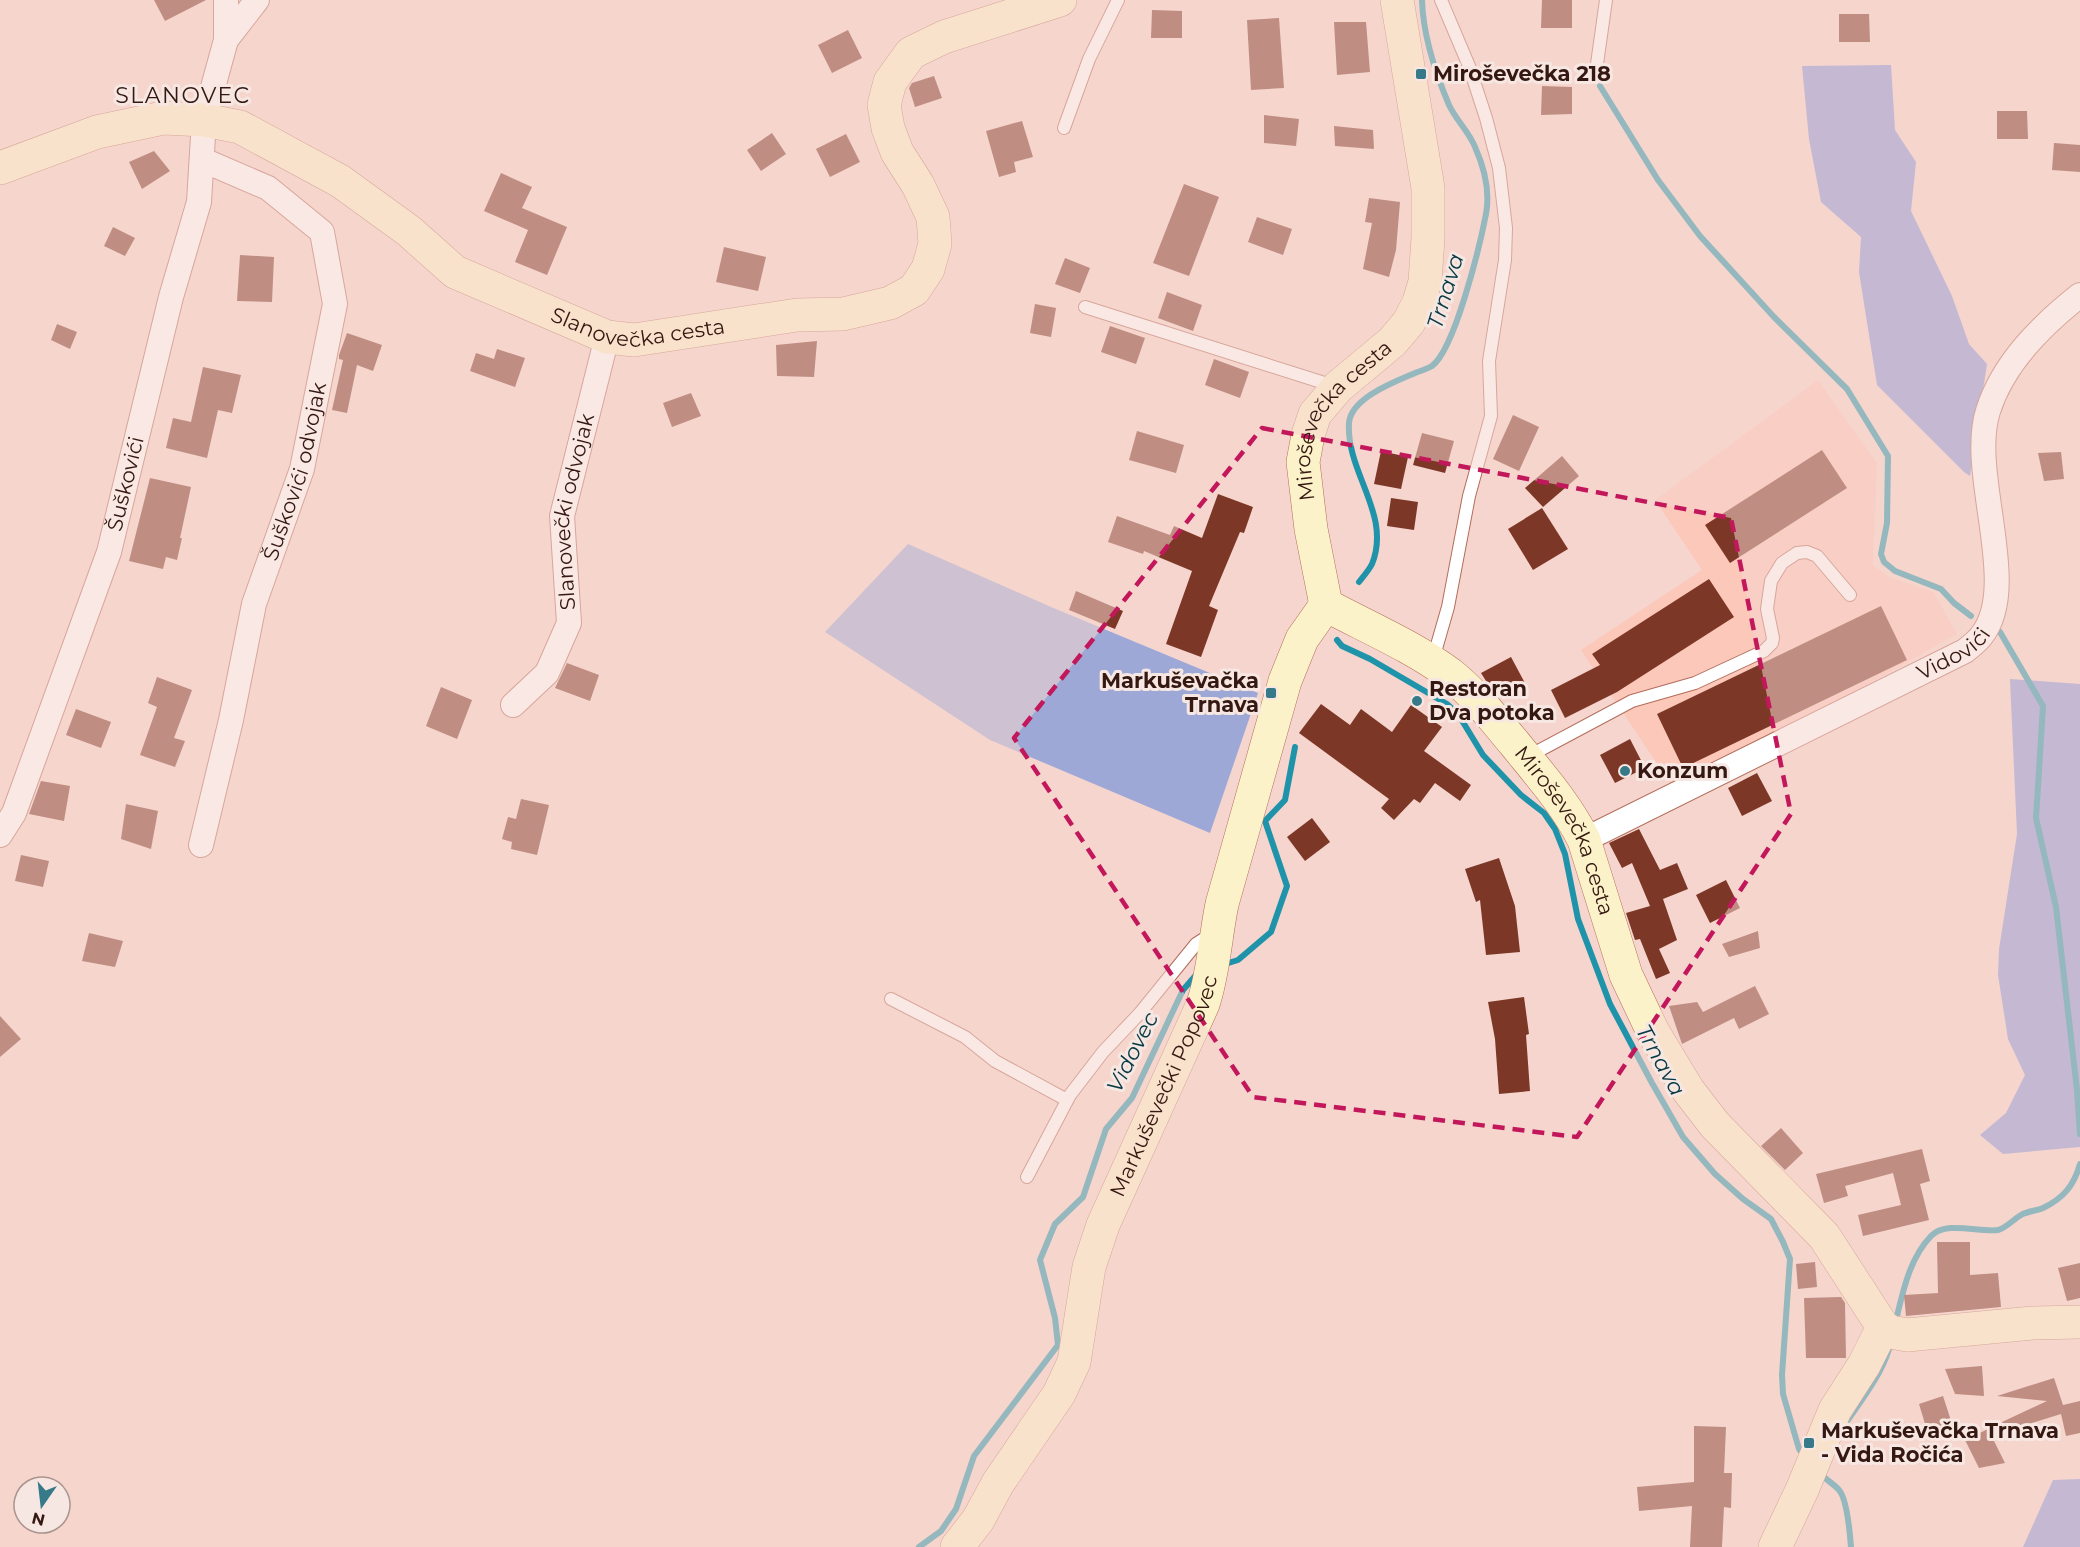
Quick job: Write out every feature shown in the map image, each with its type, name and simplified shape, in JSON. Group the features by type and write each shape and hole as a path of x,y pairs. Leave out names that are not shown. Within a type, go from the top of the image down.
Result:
{"street":[{"path":"226,0 226,40"},
{"name":"Slanovečka cesta","path":"0,168 97,132 163,118 204,120 240,127 340,181 409,231 455,272 607,337 634,340 797,315 843,314 890,303 914,290 928,269 935,244 933,217 918,185 897,152 888,128 884,105 890,82 911,53 944,37 1060,0"},
{"name":"Miroševečka cesta","path":"1397,0 1428,188 1425,282 1419,302 1409,322 1392,342 1338,387 1316,414 1308,435 1303,462 1311,529 1326,605 1413,651 1450,674 1484,706 1574,819 1584,840 1626,975 1653,1032 1688,1090 1715,1125 1824,1236 1884,1327"},
{"path":"226,40 256,1"},
{"name":"Šuškovići","path":"0,835 14,813 109,552 171,297 199,202 204,120 226,40"},
{"name":"Šuškovići odvojak","path":"201,845 231,720 254,604 302,469 334,304 322,232 268,188 203,160"},
{"name":"Vidovići","path":"1584,840 1965,651 1982,635 1991,618 1998,586 1984,452 1987,413 1993,396 2008,370 2027,344 2046,323 2080,294"},
{"name":"Slanovečki odvojak","path":"513,705 547,673 568,623 562,516 607,337"},
{"name":"Markuševečki Popovec","path":"957,1547 978,1520 998,1483 1059,1394 1074,1362 1089,1267 1102,1225 1203,1004 1241,832 1286,681 1302,639 1326,605"},
{"path":"1775,1547 1835,1410 1884,1327 1891,1332 1907,1335 2033,1323 2080,1322"}],"lane":[{"path":"1064,128 1089,59 1118,0"},
{"path":"1432,663 1448,608 1469,496 1491,416 1489,361 1505,260 1506,228 1499,168 1486,118 1469,66 1441,0"},
{"path":"1597,64 1606,0"},
{"path":"1085,306 1338,387"},
{"path":"1526,758 1632,701 1695,684 1764,651 1772,643 1773,638 1767,609 1771,581 1782,564 1797,553 1808,552 1817,555 1850,595"},
{"path":"1027,1177 1067,1101 1103,1052 1140,1013 1196,944 1215,950"},
{"path":"891,999 965,1037 995,1061 1067,1101"}],"highlighted area":[{"path":"1262,428 1731,518 1791,814 1577,1137 1253,1097 1014,738"}],"shaded area":[{"path":"1891,65 1895,130 1916,162 1911,211 1952,296 1969,344 1987,364 1970,476 1877,385 1859,272 1861,237 1821,202 1809,139 1802,66"},
{"path":"1818,380 1877,463 1873,565 1889,577 1934,592 1957,634 1768,741 1674,789 1581,650 1702,570 1655,500"},
{"path":"908,544 1051,607 1258,693 1210,833 990,740 825,632"},
{"path":"2010,679 2080,684 2080,1147 2003,1154 1980,1135 2006,1113 2025,1075 2008,1039 1998,975 1999,949 2017,834"},
{"path":"2080,1479 2080,1547 2023,1547 2053,1480"}],"building":[{"path":"154,0 206,0 165,21"},
{"path":"1542,0 1572,0 1572,28 1541,28"},
{"path":"1152,10 1182,11 1182,38 1151,38"},
{"path":"1839,14 1869,14 1870,42 1839,42"},
{"path":"1279,18 1284,88 1251,90 1247,20"},
{"path":"1334,22 1366,22 1370,72 1337,75"},
{"path":"848,30 862,58 832,73 818,45"},
{"path":"934,76 942,98 915,107 909,88 912,83"},
{"path":"1542,86 1572,87 1572,114 1541,115"},
{"path":"1997,111 2027,111 2028,139 1997,139"},
{"path":"1264,115 1299,119 1296,146 1264,143"},
{"path":"1022,121 1033,157 1014,162 1016,172 999,177 986,131"},
{"path":"1334,126 1373,130 1374,149 1335,146"},
{"path":"772,133 786,154 761,171 747,150"},
{"path":"846,134 860,162 830,177 816,149"},
{"path":"2054,143 2080,145 2080,172 2052,170"},
{"path":"154,151 170,171 142,189 129,162"},
{"path":"501,173 532,187 522,208 567,227 547,275 515,262 528,230 484,211"},
{"path":"1184,184 1219,197 1189,276 1153,263"},
{"path":"1369,198 1400,202 1396,250 1389,277 1363,269 1372,223 1365,222"},
{"path":"1257,217 1292,229 1283,255 1248,242"},
{"path":"113,227 135,238 125,256 104,246"},
{"path":"724,247 766,257 758,291 716,282"},
{"path":"240,255 274,257 272,302 237,301"},
{"path":"1065,258 1090,268 1080,293 1055,284"},
{"path":"1167,292 1202,305 1193,331 1158,318"},
{"path":"1035,304 1056,308 1051,337 1030,333"},
{"path":"57,324 77,332 70,349 51,340"},
{"path":"1110,326 1145,338 1136,364 1101,352"},
{"path":"347,333 382,345 373,371 357,365 347,413 332,410 343,360 339,359 339,355"},
{"path":"817,341 814,377 777,376 776,345"},
{"path":"497,349 525,358 515,387 470,371 476,353 494,359"},
{"path":"1214,359 1249,372 1240,398 1205,385"},
{"path":"203,367 241,375 232,413 218,410 207,458 166,448 173,418 191,422"},
{"path":"691,393 701,416 672,427 663,403"},
{"path":"1513,415 1539,427 1519,471 1493,459"},
{"path":"1137,431 1184,445 1176,473 1129,460"},
{"path":"1422,433 1454,441 1445,473 1413,465"},
{"path":"1822,450 1847,488 1730,563 1705,525"},
{"path":"1381,451 1408,457 1401,489 1374,484"},
{"path":"2061,452 2064,479 2044,481 2038,453"},
{"path":"1562,456 1579,476 1543,507 1525,488"},
{"path":"150,478 191,487 177,560 166,557 163,569 129,561"},
{"path":"1218,494 1253,507 1244,533 1240,532 1209,606 1218,610 1201,657 1166,644 1192,571 1144,551 1143,554 1108,542 1117,516 1170,535 1174,526 1202,538"},
{"path":"1391,498 1418,502 1414,530 1387,526"},
{"path":"1542,508 1568,549 1533,570 1508,529"},
{"path":"1709,579 1734,617 1617,692 1565,718 1551,690 1600,665 1592,654"},
{"path":"1076,591 1123,611 1115,629 1069,610"},
{"path":"1881,606 1907,660 1683,768 1657,714"},
{"path":"1511,657 1526,685 1501,698 1481,673"},
{"path":"567,663 599,675 590,701 555,688"},
{"path":"157,677 192,690 174,738 185,741 175,767 140,755 157,707 148,703"},
{"path":"441,687 472,700 457,739 426,726"},
{"path":"1321,704 1350,725 1361,709 1392,732 1411,705 1442,727 1424,751 1471,785 1460,801 1435,783 1420,803 1414,799 1394,820 1381,808 1389,799 1299,733"},
{"path":"76,709 111,722 101,748 66,735"},
{"path":"1630,739 1645,768 1615,783 1600,755"},
{"path":"1757,773 1772,801 1742,816 1728,788"},
{"path":"41,781 70,786 64,821 29,814"},
{"path":"521,799 549,805 537,855 511,849 512,842 502,839 508,817 516,819"},
{"path":"126,804 158,811 151,849 121,839"},
{"path":"1312,818 1330,842 1305,861 1287,837"},
{"path":"1639,829 1660,870 1677,863 1688,889 1663,899 1677,940 1659,949 1670,973 1656,979 1640,939 1635,940 1626,913 1650,906 1632,863 1622,868 1609,843"},
{"path":"21,855 49,861 43,887 15,881"},
{"path":"1499,858 1515,906 1520,952 1486,955 1480,900 1476,902 1465,869"},
{"path":"1726,880 1740,908 1710,923 1696,895"},
{"path":"1758,931 1760,948 1729,957 1722,944"},
{"path":"89,933 123,941 115,967 82,961"},
{"path":"1755,986 1769,1014 1739,1029 1734,1018 1682,1044 1669,1006 1697,1002 1703,1012"},
{"path":"1524,997 1529,1034 1526,1035 1530,1091 1499,1094 1495,1039 1488,1002"},
{"path":"0,1016 21,1039 0,1057"},
{"path":"1781,1128 1803,1153 1785,1170 1761,1146"},
{"path":"1922,1149 1930,1181 1920,1184 1929,1220 1863,1236 1858,1215 1901,1205 1893,1173 1845,1186 1848,1196 1824,1203 1816,1174"},
{"path":"1937,1242 1970,1242 1970,1275 1998,1273 2001,1307 1906,1316 1904,1295 1938,1293"},
{"path":"1815,1262 1817,1287 1798,1289 1796,1264"},
{"path":"2080,1263 2080,1298 2067,1301 2058,1268"},
{"path":"1841,1297 1845,1303 1846,1358 1806,1358 1804,1298"},
{"path":"1982,1366 1984,1396 1955,1394 1945,1369"},
{"path":"2054,1378 2063,1405 2080,1401 2080,1433 2066,1436 2061,1414 2006,1431 2002,1422 2047,1401 1997,1396"},
{"path":"1943,1396 1954,1430 1929,1437 1919,1404"},
{"path":"1694,1426 1726,1427 1724,1473 1732,1473 1731,1508 1724,1507 1722,1547 1690,1547 1692,1506 1639,1511 1637,1487 1694,1482"},
{"path":"1988,1429 2005,1463 1979,1468 1965,1440"}],"waterway":[{"name":"Trnava","path":"1359,582 1372,564 1377,546 1373,511 1354,459 1350,441 1349,423 1352,414 1357,406 1375,392 1432,366 1441,356 1458,319 1487,206 1485,180 1478,155 1449,105 1435,67 1427,40 1422,0"},
{"path":"1600,86 1658,180 1700,236 1774,317 1847,389 1888,456 1887,523 1881,554 1884,562 1895,571 1941,589 1971,616"},
{"path":"2000,632 2043,706 2036,818 2056,907 2080,1134"},
{"name":"Trnava","path":"1337,640 1342,646 1370,659 1447,704 1458,714 1483,755 1521,795 1544,813 1555,829 1565,854 1578,919 1610,1004 1652,1083 1683,1137 1715,1174 1743,1199 1771,1219 1790,1259 1782,1375 1783,1394 1799,1449 1804,1455"},
{"name":"Vidovec","path":"1222,965 1238,960 1271,932 1287,886 1265,821 1285,800 1295,747"},
{"name":"Vidovec","path":"919,1547 941,1531 956,1509 974,1456 1058,1345 1055,1318 1040,1260 1055,1224 1083,1197 1106,1129 1132,1098 1183,990 1196,975"},
{"path":"1896,1320 1912,1265 1931,1236 1937,1231 1954,1228 2001,1229 2021,1215 2043,1208 2057,1200 2071,1185 2080,1164"},
{"path":"1848,1420 1876,1377 1889,1349"},
{"name":"Trnava","path":"1821,1474 1842,1494 1848,1517 1851,1547"}],"place":[{"name":"Miroševečka 218","path":"1421,74"},
{"name":"Markuševačka Trnava","path":"1271,693"},
{"name":"Restoran Dva potoka","path":"1417,701"},
{"name":"Konzum","path":"1625,771"},
{"name":"Markuševačka Trnava - Vida Ročića","path":"1809,1443"}],"district":[{"name":"SLANOVEC","path":"183,95"}]}
